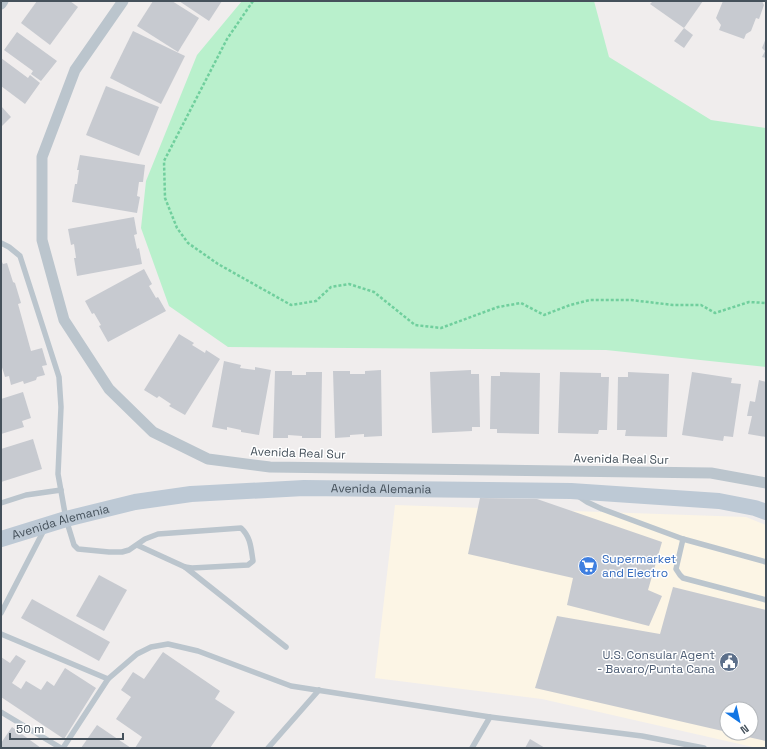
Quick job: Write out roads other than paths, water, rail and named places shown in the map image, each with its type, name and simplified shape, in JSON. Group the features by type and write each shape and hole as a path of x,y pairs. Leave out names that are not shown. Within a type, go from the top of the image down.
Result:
{"street":[{"name":"Avenida Real Sur","path":"123,1 75,70 42,157 42,240 64,320 109,388 153,432 208,459 270,468 711,473 766,483"},
{"name":"Avenida Alemania","path":"1,539 66,519 136,502 191,494 289,488 572,491 719,501 755,508 766,512"}],"lane":[{"path":"1,243 9,247 20,256 59,377 61,407 58,474 66,519 74,544 78,549 122,552 129,550 146,539 158,534 241,528 246,532 250,540 253,561 248,565 192,568 185,567"},
{"path":"1,502 26,495 61,490"},
{"path":"572,491 587,502 602,509 683,539 766,562"},
{"path":"1,613 46,525"},
{"path":"683,539 676,569 683,578 766,600"},
{"path":"137,545 185,567 286,647"},
{"path":"1,634 108,679"},
{"path":"1,712 62,748 108,679 137,654 151,647 168,644 198,651 291,686 490,717 642,736 704,748"},
{"path":"268,748 319,690"},
{"path":"472,748 490,717"}],"place":[{"name":"Supermarket and Electro","path":"588,566"},
{"name":"U.S. Consular Agent - Bavaro/Punta Cana","path":"729,662"}]}
